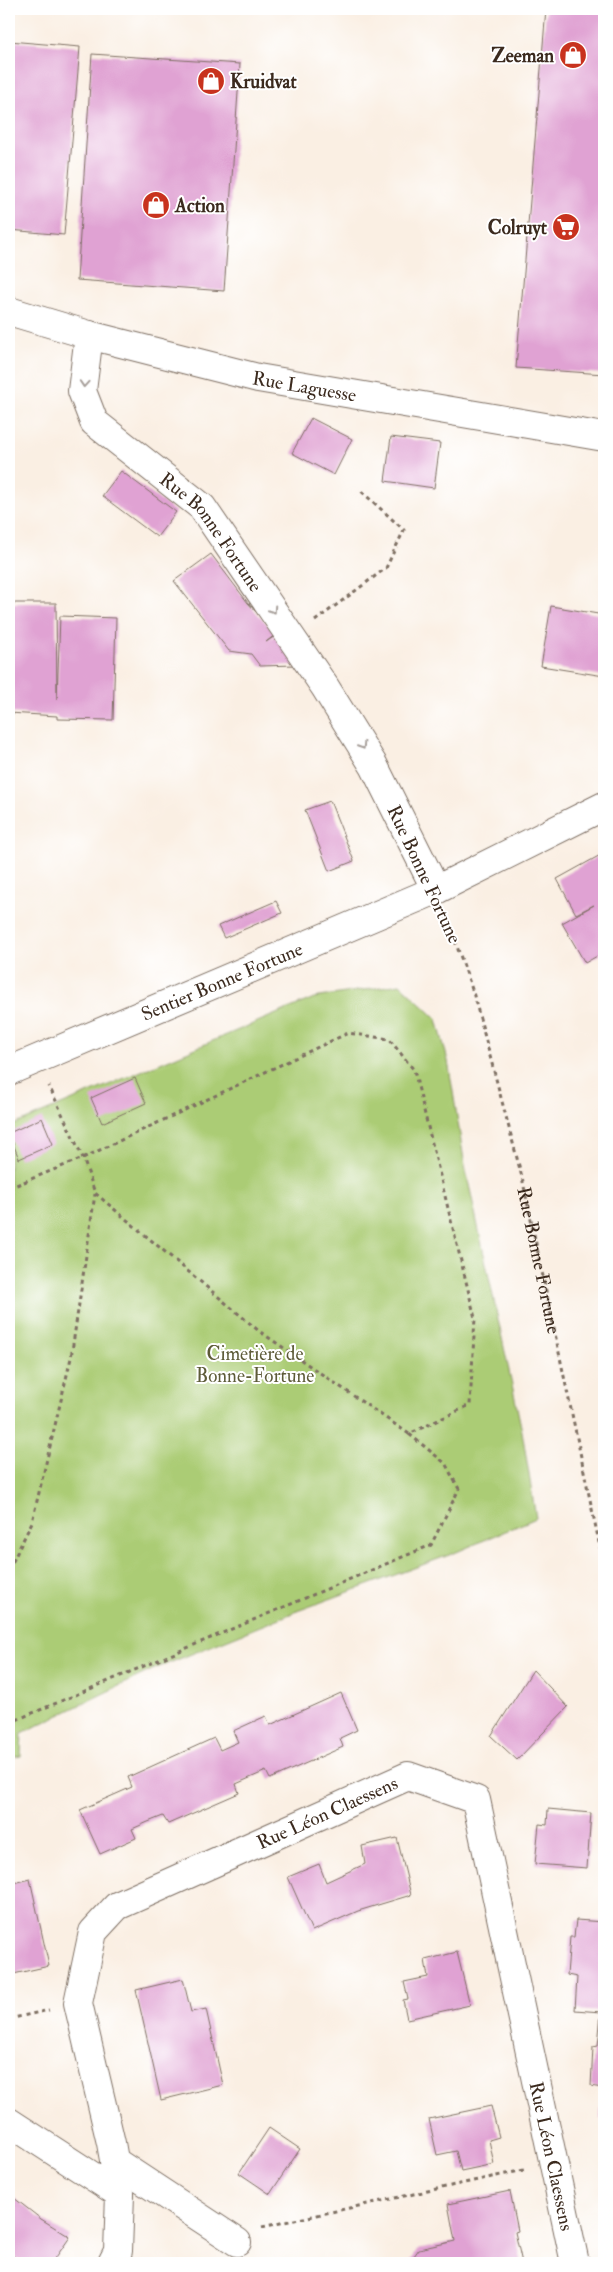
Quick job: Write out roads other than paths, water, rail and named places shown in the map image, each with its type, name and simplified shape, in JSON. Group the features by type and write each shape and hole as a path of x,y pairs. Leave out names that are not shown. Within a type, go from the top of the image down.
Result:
{"street":[{"name":"Rue Laguesse","path":"9,311 89,336 258,378 604,437"},
{"name":"Rue Bonne Fortune","path":"89,336 82,391 94,422 202,507 292,638 374,766 436,890"},
{"name":"Sentier Bonne Fortune","path":"9,1071 436,890 604,806"},
{"name":"Rue Léon Claessens","path":"112,2263 118,2251 120,2194 78,2003 93,1932 117,1906 408,1776 476,1800 575,2263"},
{"path":"9,2122 120,2194"},
{"path":"114,2161 237,2242"}],"place":[{"name":"Zeeman","path":"573,55"},
{"name":"Kruidvat","path":"211,81"},
{"name":"Action","path":"156,205"},
{"name":"Colruyt","path":"566,227"}],"park label":[{"name":"Cimetière de Bonne-Fortune","path":"255,1364"}]}
